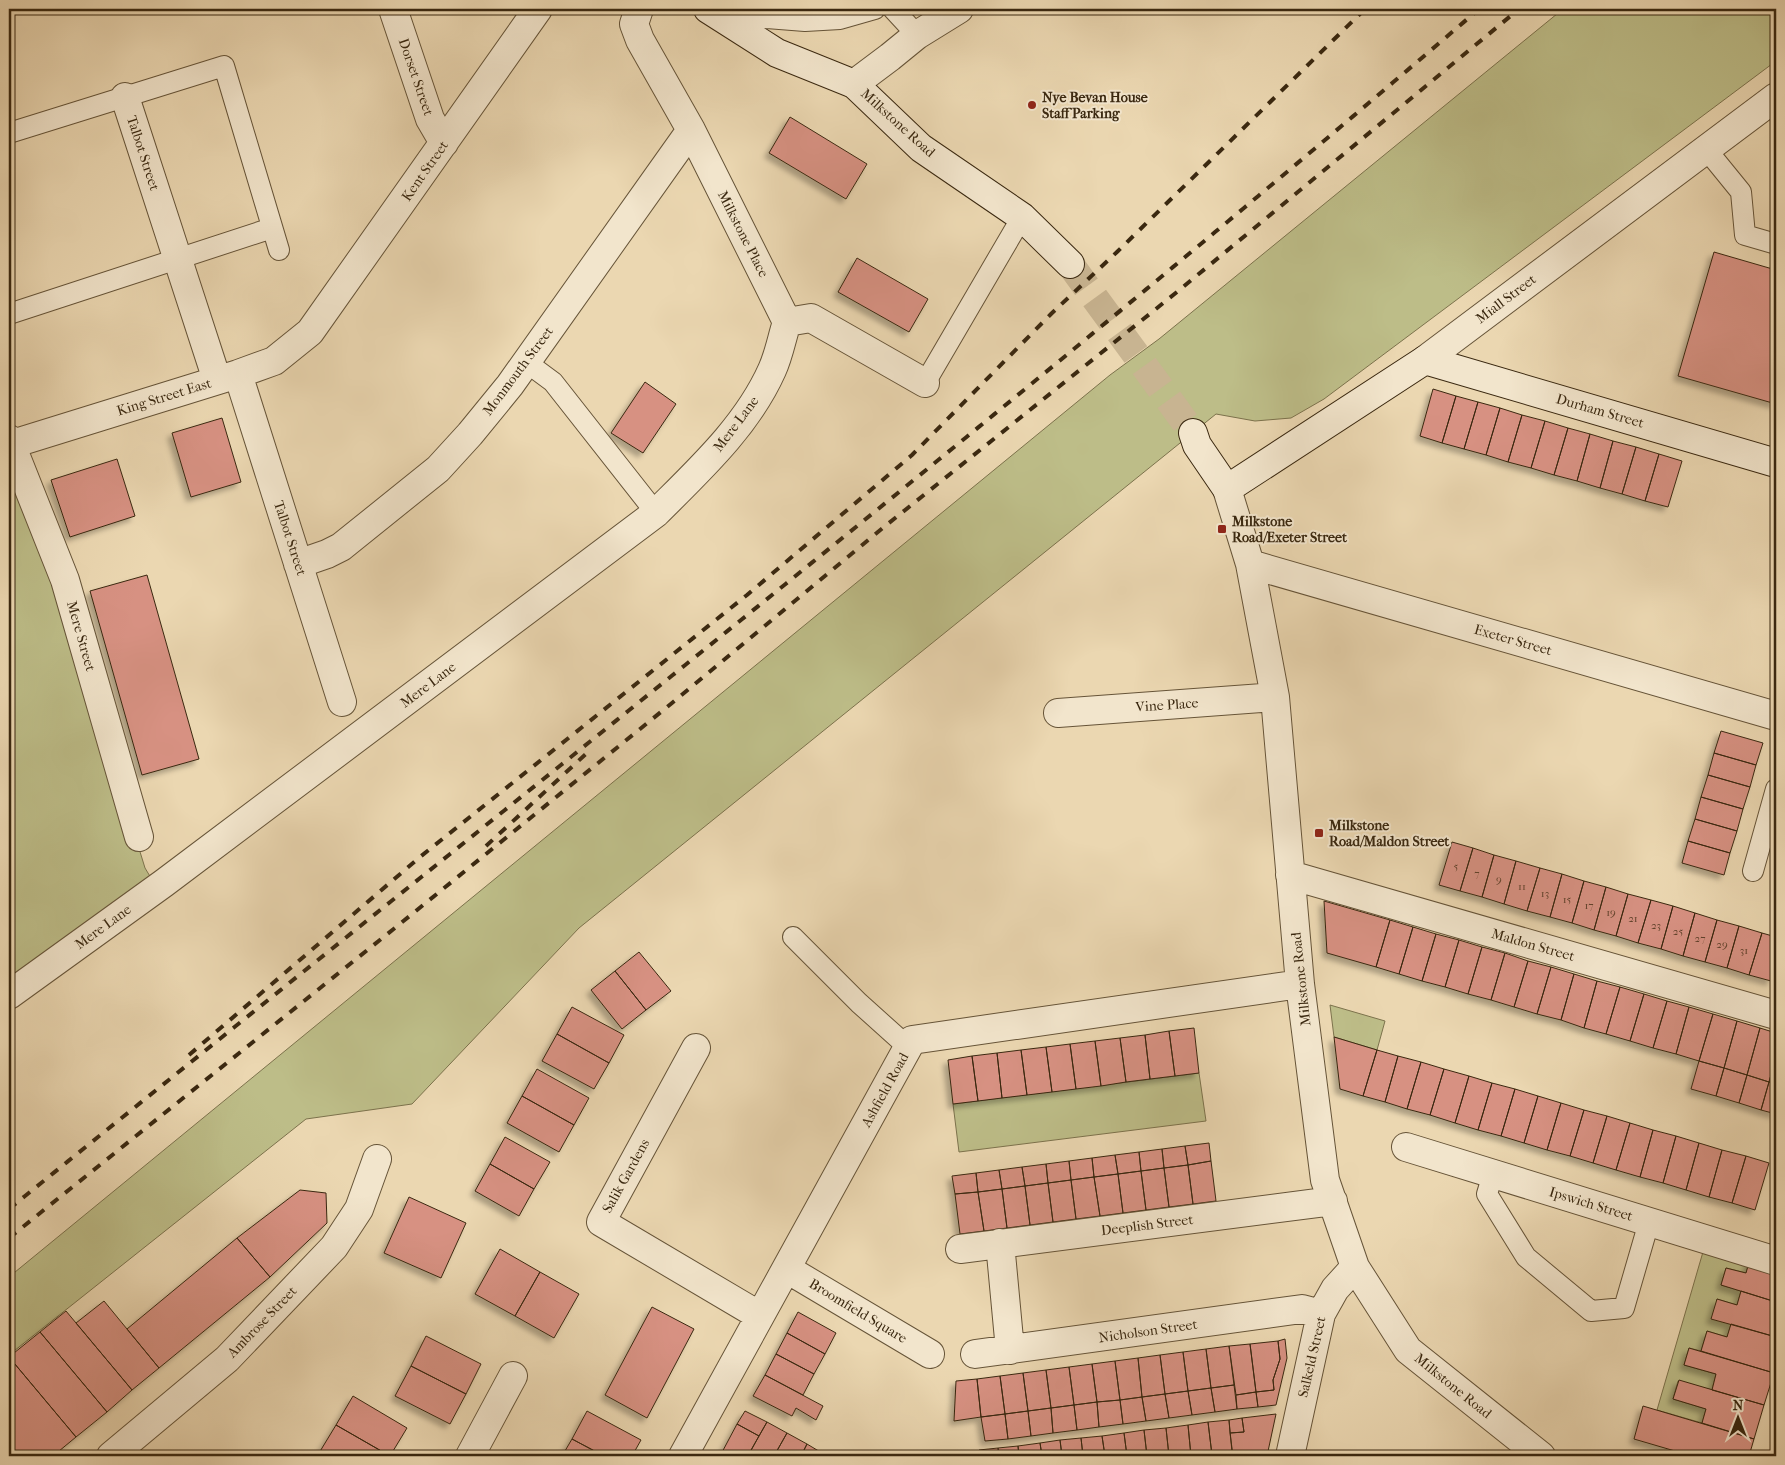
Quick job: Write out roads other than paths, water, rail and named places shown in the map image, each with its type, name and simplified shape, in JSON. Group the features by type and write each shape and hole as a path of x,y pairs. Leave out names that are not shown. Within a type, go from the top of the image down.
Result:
{"street":[{"name":"Dorset Street","path":"394,9 430,119 444,143"},
{"name":"Kent Street","path":"310,332 538,9"},
{"name":"Milkstone Place","path":"639,9 634,24 640,40 691,130 787,322"},
{"path":"854,84 917,35 959,9"},
{"name":"Milkstone Road","path":"718,15 777,53 854,84 921,148 1022,216 1070,264"},
{"name":"Talbot Street","path":"125,97 178,260 228,377 298,564 342,702"},
{"name":"Miall Street","path":"1227,489 1425,360 1776,97"},
{"name":"Monmouth Street","path":"298,564 341,547 438,469 470,434 526,362 691,130"},
{"path":"787,322 811,318 925,383"},
{"name":"Mere Lane","path":"9,995 164,883 656,513 704,465 749,411 773,369 787,322"},
{"name":"King Street East","path":"9,442 228,377 274,361 310,332"},
{"name":"Durham Street","path":"1425,360 1776,463"},
{"name":"Milkstone Road","path":"1193,433 1197,444 1227,489 1250,564 1275,698 1300,984 1325,1180 1355,1267 1408,1350 1541,1456"},
{"name":"Mere Street","path":"9,442 65,580 138,837"},
{"name":"Exeter Street","path":"1250,564 1776,716"},
{"name":"Vine Place","path":"1058,713 1275,698"},
{"name":"Maldon Street","path":"1290,875 1776,1015"},
{"name":"Ashfield Road","path":"683,1456 912,1040 1300,984"},
{"name":"Salik Gardens","path":"696,1048 601,1222 760,1316"},
{"name":"Ipswich Street","path":"1406,1147 1776,1261"},
{"name":"Ambrose Street","path":"111,1456 227,1359 334,1247 358,1209 377,1159"},
{"name":"Deeplish Street","path":"960,1248 1333,1201"},
{"path":"1000,1243 1010,1350"},
{"name":"Salkeld Street","path":"1290,1456 1321,1314 1335,1290 1355,1267"},
{"name":"Broomfield Square","path":"786,1269 930,1354"},
{"name":"Nicholson Street","path":"976,1354 1302,1309 1321,1314"},
{"path":"470,1456 512,1376"}],"lane":[{"path":"718,15 805,20 840,19 875,9"},
{"path":"893,9 917,35"},
{"path":"9,133 224,66 279,250"},
{"path":"1706,149 1741,192 1744,235 1776,244"},
{"path":"925,383 1022,216"},
{"path":"9,314 272,228"},
{"path":"526,362 554,382 656,513"},
{"path":"1753,871 1776,790"},
{"path":"793,937 859,1003 908,1047"},
{"path":"1494,1174 1487,1194 1526,1257 1591,1311 1624,1308 1648,1222"}],"tunnel":[{"path":"1070,264 1193,433"}],"railway":[{"path":"189,1055 420,857 747,595 912,455 1051,314 1365,9"},
{"path":"9,1209 932,465 1298,163 1479,9"},
{"path":"9,1238 401,923 672,703 884,527 1177,292 1519,9"},
{"path":"486,846 587,753"}],"place":[{"name":"Nye Bevan House Staff Parking","path":"1032,105"},
{"name":"Milkstone Road/Exeter Street","path":"1222,529"},
{"name":"Milkstone Road/Maldon Street","path":"1319,833"}]}
